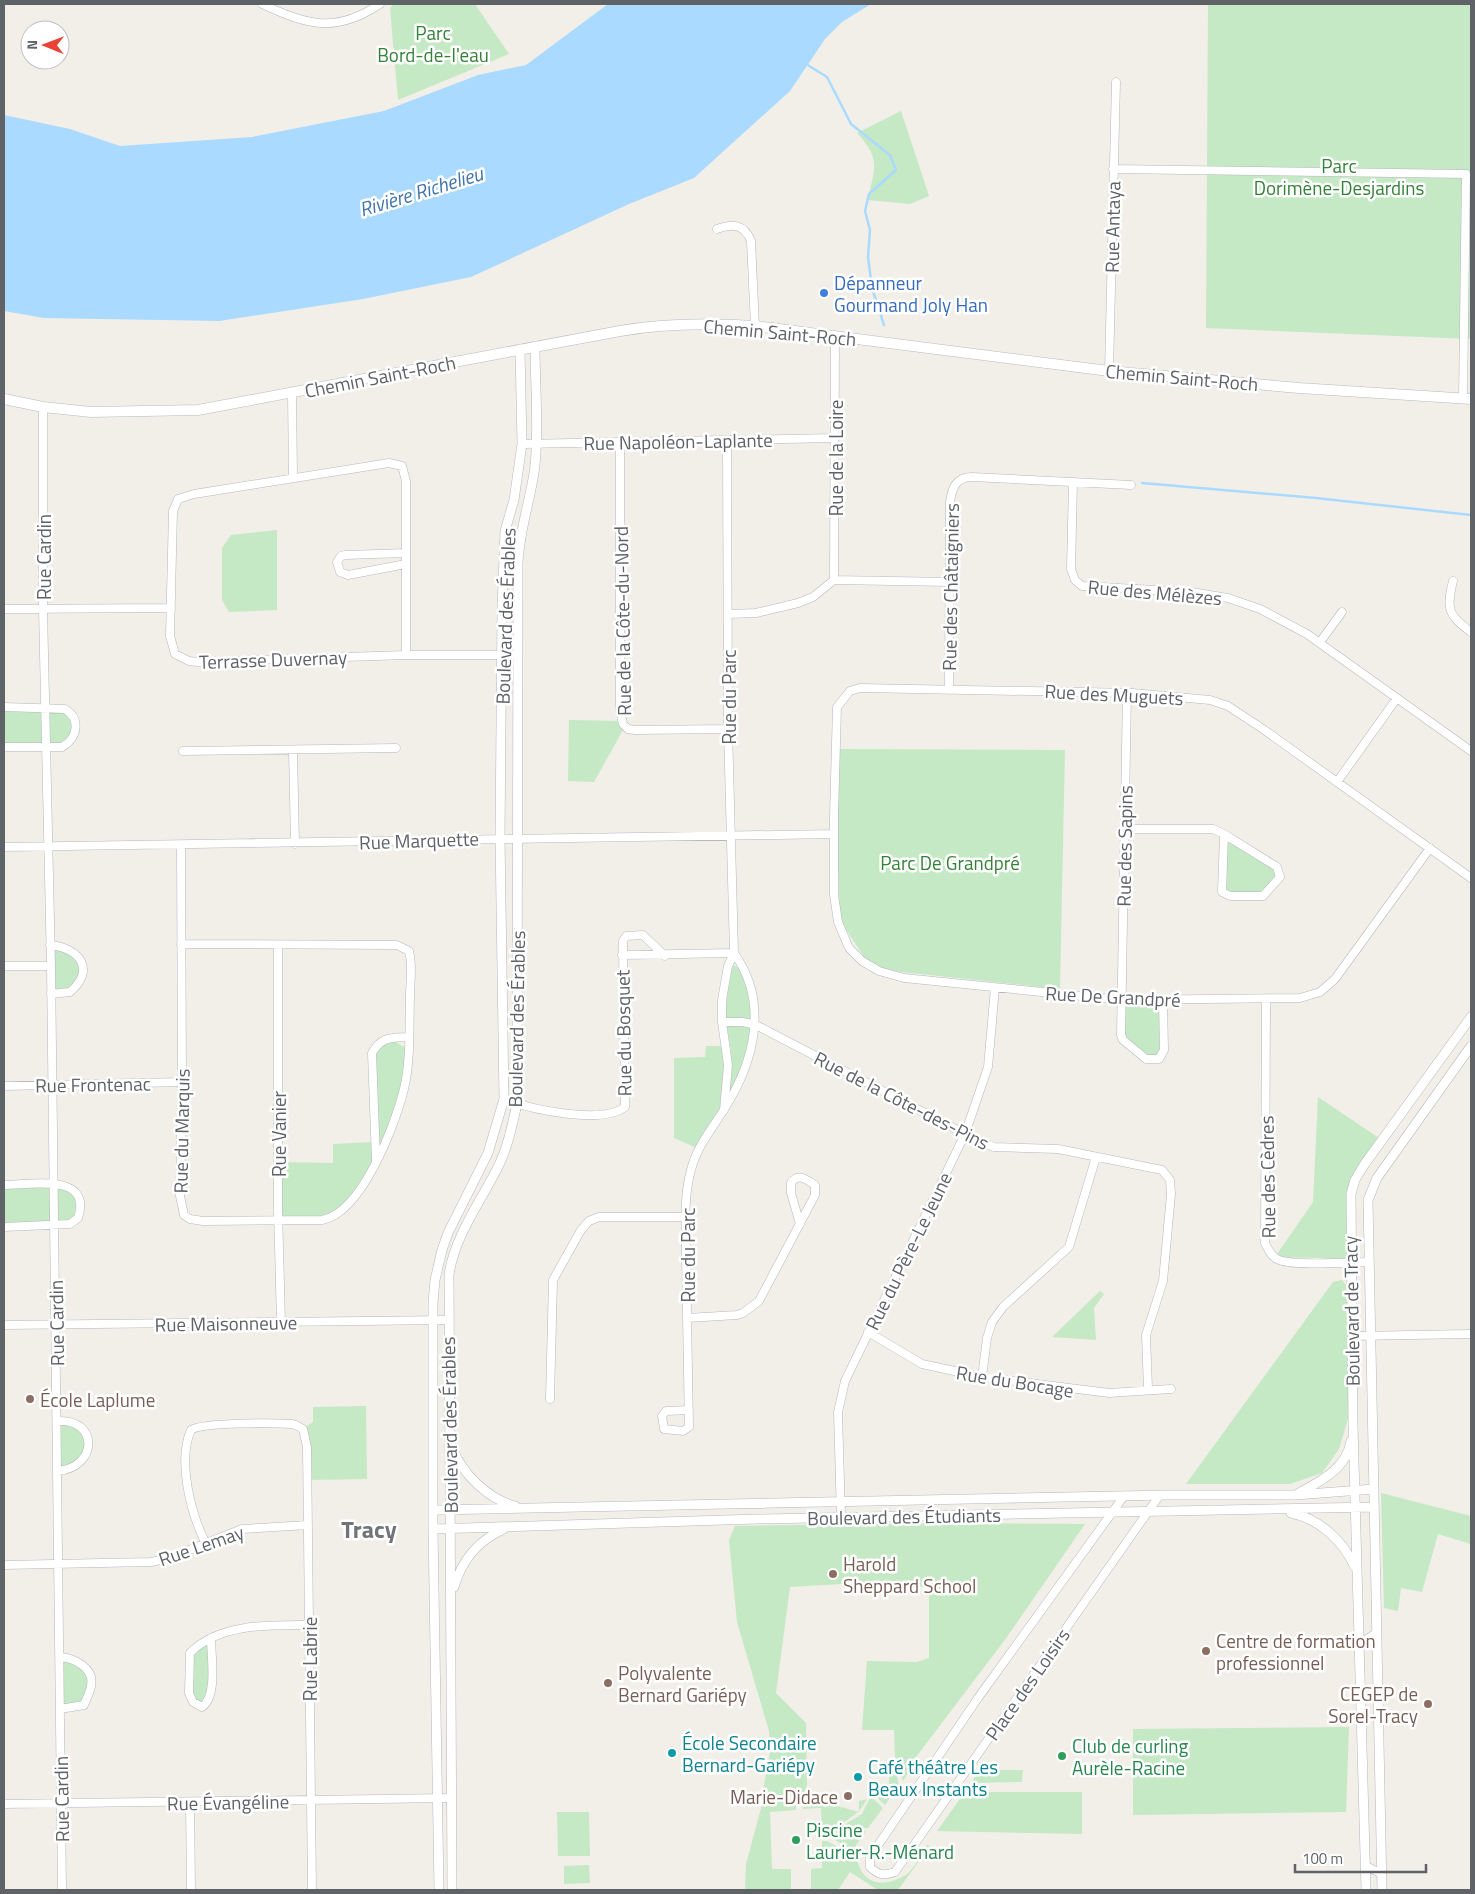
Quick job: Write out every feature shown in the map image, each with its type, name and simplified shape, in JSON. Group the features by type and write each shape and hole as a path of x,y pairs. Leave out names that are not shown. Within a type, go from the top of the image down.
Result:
{"main road":[{"name":"Chemin Saint-Roch","path":"4,399 43,407 100,412 175,412 230,405 535,346 656,326 707,324 754,326 1108,371 1299,388 1467,399"}],"street":[{"path":"262,4 292,18 314,24 329,24 348,20 380,4"},
{"name":"Rue Antaya","path":"1108,371 1116,82"},
{"path":"1114,170 1466,174 1467,399"},
{"path":"716,229 735,225 744,229 748,234 751,242 754,326"},
{"name":"Rue de la Loire","path":"834,580 835,337"},
{"name":"Boulevard des Érables","path":"452,1890 449,1275 452,1261 499,1165 517,1104 519,838 518,541 530,495 536,444 535,346"},
{"name":"Boulevard des Érables","path":"439,1890 433,1530 432,1320 435,1280 442,1250 448,1232 488,1153 504,1099 500,838 502,656 505,531 514,500 522,444 520,349"},
{"path":"292,393 293,478"},
{"name":"Rue Cardin","path":"43,407 43,609 58,1421 62,1890"},
{"name":"Rue Napoléon-Laplante","path":"522,444 835,438"},
{"name":"Rue de la Côte-du-Nord","path":"620,441 620,711 623,724 628,729 635,730 728,729"},
{"name":"Rue du Parc","path":"724,1110 728,1065 722,1022 724,984 734,953 728,729 727,441"},
{"name":"Terrasse Duvernay","path":"406,655 406,481 402,466 389,463 194,494 178,499 173,511 170,636 175,654 189,661 406,655 517,655"},
{"name":"Rue des Châtaigniers","path":"950,690 950,502 956,482 961,478 972,477 1131,485"},
{"name":"Rue des Mélèzes","path":"1073,482 1071,569 1078,584 1082,586 1191,592 1228,598 1273,615 1320,642 1471,751"},
{"path":"406,553 345,555 340,556 337,562 340,572 348,576 406,564"},
{"path":"728,614 763,611 798,603 812,597 834,580 951,582"},
{"path":"1452,581 1449,598 1451,613 1455,620 1471,632"},
{"path":"4,609 172,608"},
{"path":"1320,642 1342,612"},
{"name":"Rue des Muguets","path":"834,834 835,731 838,706 842,698 850,692 860,688 1127,693 1210,700 1228,706 1471,878"},
{"name":"Rue des Sapins","path":"1127,693 1121,1035 1123,1040 1146,1060 1159,1059 1164,1050 1163,1000"},
{"path":"1337,782 1397,698"},
{"path":"4,707 65,708 73,714 76,726 74,735 66,745 46,748 4,747"},
{"path":"183,750 396,748"},
{"path":"293,750 295,844"},
{"path":"1124,829 1213,829 1224,834 1277,867 1280,877 1263,896 1230,896 1222,892 1224,834"},
{"name":"Rue Marquette","path":"4,847 181,846 500,838 834,834"},
{"name":"Rue De Grandpré","path":"834,834 834,895 838,922 849,948 862,961 879,971 904,978 1121,1000 1266,999 1310,996 1320,992 1335,979 1430,848"},
{"name":"Rue du Marquis","path":"181,846 181,944 182,1082 180,1196 184,1215 204,1222 322,1220 338,1214 364,1185 376,1162 404,1089 409,1037 411,956 406,948 397,945 278,946 181,944"},
{"name":"Rue du Bosquet","path":"504,1099 539,1110 574,1115 605,1114 619,1111 624,1107 622,955 626,936 636,934 647,938 665,956"},
{"path":"50,945 72,950 82,961 83,967 78,984 70,992 51,994"},
{"name":"Rue Vanier","path":"278,946 278,1220 281,1323"},
{"name":"Rue du Parc","path":"689,1410 686,1216 688,1184 697,1150 736,1089 752,1049 756,1025 754,998 743,966 734,953"},
{"name":"Rue du Bosquet","path":"622,955 665,956 734,953"},
{"path":"4,966 51,966"},
{"name":"Rue du Père-Le Jeune","path":"841,1517 838,1412 845,1381 966,1134 988,1067 995,988"},
{"name":"Rue des Cèdres","path":"1266,999 1265,1243 1268,1250 1279,1260 1369,1262"},
{"name":"Boulevard de Tracy","path":"1366,1890 1353,1426 1350,1202 1355,1180 1471,1017"},
{"name":"Rue de la Côte-des-Pins","path":"722,1022 743,1022 756,1025 994,1147 1050,1148 1162,1170 1170,1180 1164,1273 1146,1335 1148,1389"},
{"name":"Rue du Marquis","path":"376,1162 372,1053 380,1041 385,1038 409,1037"},
{"name":"Boulevard de Tracy","path":"1382,1890 1368,1200 1372,1185 1471,1046"},
{"path":"1429,1077 1442,1086"},
{"name":"Rue Frontenac","path":"4,1086 182,1082"},
{"path":"982,1378 987,1338 992,1322 1003,1307 1068,1247 1096,1157"},
{"path":"687,1318 737,1315 743,1313 759,1301 800,1224 816,1188 815,1185 802,1177 796,1178 791,1183 791,1193 800,1224"},
{"path":"4,1185 54,1184 69,1186 80,1197 78,1218 70,1224 4,1227"},
{"path":"550,1399 553,1280 581,1230 589,1221 599,1217 686,1216"},
{"name":"Rue Maisonneuve","path":"4,1325 448,1320"},
{"name":"Rue du Bocage","path":"868,1332 922,1364 982,1378 1109,1393 1171,1389"},
{"path":"1352,1336 1471,1334"},
{"path":"58,1421 74,1421 79,1424 88,1441 85,1457 80,1464 58,1471"},
{"name":"Rue Labrie","path":"204,1542 192,1506 187,1480 187,1446 191,1430 202,1425 293,1424 303,1429 307,1448 312,1890"},
{"path":"1295,1495 1320,1481 1339,1466 1350,1445 1353,1426"},
{"path":"449,1438 455,1456 474,1481 499,1500 523,1508"},
{"name":"Boulevard des Étudiants","path":"433,1510 1124,1496 1295,1495 1374,1489"},
{"name":"Place des Loisirs","path":"1124,1496 978,1698 870,1857 870,1867 876,1873 888,1874 895,1872 1159,1496"},
{"name":"Boulevard des Étudiants","path":"433,1530 841,1517 1374,1508"},
{"path":"1279,1510 1307,1518 1326,1530 1348,1554 1357,1572"},
{"name":"Rue Lemay","path":"4,1565 151,1562 168,1558 204,1542 250,1528 308,1524"},
{"path":"452,1605 456,1578 470,1553 487,1537 508,1528"},
{"path":"211,1638 212,1692 206,1705 202,1707 197,1706 190,1698 190,1653 211,1638 255,1626 309,1625"},
{"path":"1360,1644 1376,1633"},
{"path":"60,1657 70,1658 80,1663 92,1679 92,1686 84,1705 60,1709"},
{"name":"Rue Évangéline","path":"4,1804 452,1798"},
{"path":"190,1802 191,1890"},
{"path":"1366,1866 1382,1874"}],"green space":[{"name":"Parc Bord-de-l'eau","path":"394,4 475,4 509,54 398,100 390,8"},
{"name":"Parc Dorimène-Desjardins","path":"1208,4 1471,4 1471,339 1206,328"},
{"path":"901,111 929,196 910,204 868,200 874,172 873,158 865,142 857,133"},
{"path":"277,530 277,610 229,612 222,600 222,548 231,535"},
{"path":"61,705 76,726 66,744 4,746 4,706"},
{"path":"569,720 619,721 623,730 594,782 568,781"},
{"name":"Parc De Grandpré","path":"838,749 1065,750 1060,989 883,970 866,960 840,920 837,833"},
{"path":"1227,836 1275,868 1280,877 1261,894 1231,893 1222,890"},
{"path":"50,945 72,952 82,967 75,987 51,994"},
{"path":"733,965 740,968 751,1000 750,1046 728,1100 731,1050 725,1016"},
{"path":"1121,1000 1161,1002 1162,1050 1157,1057 1147,1057 1124,1037"},
{"path":"390,1039 408,1049 400,1111 355,1196 330,1217 282,1219 281,1162 333,1163 333,1144 373,1142 373,1053"},
{"path":"706,1046 725,1046 723,1109 697,1148 674,1138 674,1058 705,1057"},
{"path":"1318,1097 1379,1138 1354,1175 1347,1259 1283,1257 1277,1254 1313,1202"},
{"path":"57,1185 78,1194 74,1221 4,1223 4,1186"},
{"path":"1342,1280 1346,1285 1351,1376 1349,1415 1339,1449 1322,1473 1290,1484 1186,1484 1333,1282"},
{"path":"1100,1291 1104,1294 1094,1308 1096,1340 1052,1337"},
{"path":"366,1406 367,1479 307,1480 304,1428 313,1422 313,1407"},
{"path":"74,1421 86,1441 84,1456 60,1471 59,1423"},
{"path":"1381,1493 1471,1516 1471,1544 1438,1534 1422,1592 1401,1588 1398,1611 1384,1608"},
{"path":"929,1523 1085,1524 1007,1637 913,1761 904,1760 915,1762 903,1781 898,1765 900,1759 895,1758 894,1730 862,1730 867,1661 917,1662 929,1658 929,1588 892,1581 790,1587 776,1693 806,1723 807,1785 804,1794 762,1796 770,1752 769,1731 737,1622 729,1540 735,1526"},
{"path":"210,1640 211,1691 202,1706 192,1698 192,1653"},
{"path":"64,1657 76,1663 92,1679 83,1703 63,1707"},
{"path":"1349,1727 1346,1812 1133,1815 1133,1729"},
{"path":"889,1767 895,1768 899,1785 885,1805 867,1788 870,1785 882,1791 889,1786"},
{"path":"980,1770 1023,1770 1022,1782 971,1783"},
{"path":"965,1792 1082,1792 1082,1834 937,1831"},
{"path":"870,1798 883,1808 868,1828 839,1828 862,1814"},
{"path":"867,1799 863,1806 859,1810 859,1801"},
{"path":"796,1800 796,1810 770,1812 772,1869 791,1869 791,1890 745,1890 746,1864 763,1801"},
{"path":"803,1800 819,1801 858,1812 827,1836 822,1836 821,1808 803,1809"},
{"path":"557,1812 589,1812 590,1856 558,1856"},
{"path":"836,1830 866,1831 852,1851 834,1839"},
{"path":"822,1841 827,1841 857,1858 864,1875 870,1880 884,1883 907,1874 916,1864 927,1845 930,1846 898,1890 878,1890 850,1872 838,1890 811,1890 811,1869 822,1868"},
{"path":"589,1865 590,1883 564,1884 564,1866"}],"water":[{"name":"Rivière Richelieu","path":"608,4 871,4 842,22 825,39 790,91 694,178 629,204 471,277 363,299 219,321 44,318 4,311 4,115 70,129 120,146 252,137 384,111 478,75 526,65"}],"waterway":[{"path":"806,64 827,77 851,124 890,155 896,170 869,194 865,211 870,230 868,257 872,288 884,325"},
{"path":"1142,483 1316,498 1471,515"}],"place":[{"name":"Dépanneur Gourmand Joly Han","path":"824,293"},
{"name":"École Laplume","path":"30,1399"},
{"name":"Harold Sheppard School","path":"833,1574"},
{"name":"Centre de formation professionnel","path":"1206,1651"},
{"name":"Polyvalente Bernard Gariépy","path":"608,1683"},
{"name":"CEGEP de Sorel-Tracy","path":"1428,1704"},
{"name":"École Secondaire Bernard-Gariépy","path":"672,1753"},
{"name":"Club de curling Aurèle-Racine","path":"1062,1756"},
{"name":"Café théâtre Les Beaux Instants","path":"858,1777"},
{"name":"Marie-Didace","path":"848,1796"},
{"name":"Piscine Laurier-R.-Ménard","path":"796,1840"}],"district":[{"name":"Tracy","path":"369,1529"}]}
